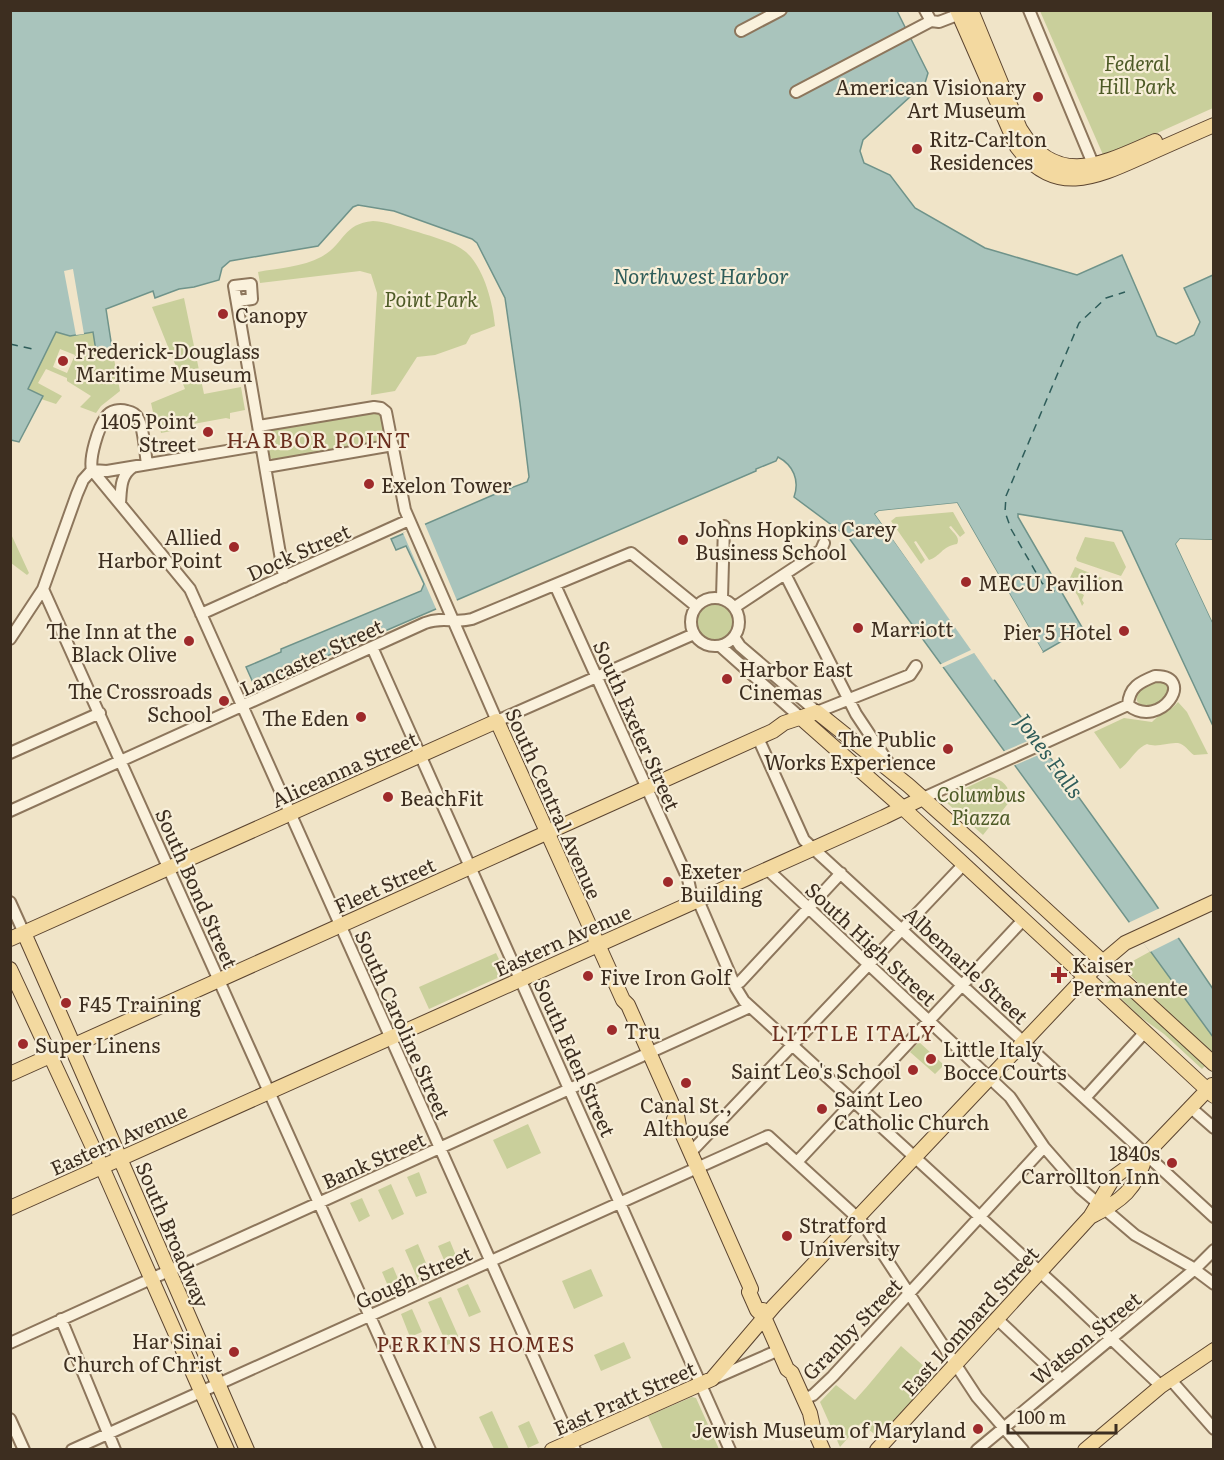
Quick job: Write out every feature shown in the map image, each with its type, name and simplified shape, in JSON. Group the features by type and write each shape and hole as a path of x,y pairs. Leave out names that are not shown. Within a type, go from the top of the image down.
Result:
{"main road":[{"path":"963,11 1020,129 1034,148 1052,161 1072,166 1102,164 1214,114"},
{"path":"963,11 1017,147 1025,158 1046,172 1071,179 1098,176 1214,125"},
{"path":"817,712 923,798 1214,1064"},
{"name":"Fleet Street","path":"10,1074 758,738 784,723 817,712"},
{"path":"801,718 903,807 1145,1032 1211,1089"},
{"name":"Aliceanna Street","path":"17,936 497,721"},
{"name":"South Central Avenue","path":"497,721 623,1001 622,1007 646,1054 668,1109 679,1126 751,1288 759,1297 764,1317 787,1369 792,1373 804,1399 823,1449"},
{"name":"Fleet Street","path":"773,731 806,730 820,735"},
{"name":"Eastern Avenue","path":"10,1208 923,798"},
{"name":"East Pratt Street","path":"552,1449 573,1445 706,1382 764,1317 1085,977 1118,948 1137,936 1214,902"},
{"name":"South Broadway","path":"17,936 70,1037 71,1046 168,1272 247,1449"},
{"name":"South Broadway","path":"10,969 102,1167 228,1449"},
{"name":"East Lombard Street","path":"877,1449 1101,1206 1114,1177 1146,1154 1190,1107 1211,1089"},
{"name":"East Lombard Street","path":"1101,1206 1124,1196 1130,1190 1143,1168 1146,1154"},
{"path":"1085,1449 1165,1382 1214,1350"},
{"name":"South Central Avenue","path":"787,1369 786,1376 798,1403 804,1416 813,1427"}],"street":[{"path":"741,31 781,10"},
{"path":"926,10 931,21"},
{"path":"1029,10 1092,166"},
{"path":"796,92 931,21 939,22 963,11"},
{"path":"238,301 284,577"},
{"name":"South Central Avenue","path":"259,426 374,407 384,410 388,418 405,510 497,721"},
{"path":"92,470 90,463 92,453 106,417 112,412 121,410 134,413 139,420 141,465"},
{"path":"92,470 107,471 262,445"},
{"path":"266,467 393,445"},
{"path":"120,504 127,471 141,465"},
{"path":"10,639 43,589 77,494 83,480 92,470"},
{"name":"South Caroline Street","path":"92,470 190,589 573,1445"},
{"name":"Dock Street","path":"201,614 410,523"},
{"path":"722,598 724,526"},
{"path":"735,608 821,550 824,543"},
{"name":"Lancaster Street","path":"10,811 434,620 472,620 631,553 696,606"},
{"path":"785,574 862,725 897,776"},
{"name":"South Exeter Street","path":"555,585 743,1000 1214,1429"},
{"name":"South Bond Street","path":"43,589 321,1202 430,1449"},
{"path":"720,646 734,637 740,623 735,608 722,598 708,599 696,606 691,619 694,634 705,644 720,646 801,718"},
{"name":"Aliceanna Street","path":"497,721 694,634"},
{"path":"734,637 740,646 817,712"},
{"name":"South Eden Street","path":"372,647 621,1202 706,1382 730,1449"},
{"name":"Fleet Street","path":"817,712 910,675 916,666"},
{"name":"Eastern Avenue","path":"923,798 1128,705"},
{"path":"10,753 100,713"},
{"name":"Albemarle Street","path":"758,738 804,840 1214,1217"},
{"path":"691,1152 964,864"},
{"name":"South High Street","path":"767,869 1010,1097 1044,1148 1080,1188 1150,1245 1196,1269 1214,1284"},
{"path":"735,985 841,873"},
{"name":"South Broadway","path":"10,902 17,936"},
{"path":"1023,920 797,1162 858,1217 977,1397 1023,1449"},
{"name":"Bank Street","path":"10,1343 750,1007"},
{"path":"1085,1098 1145,1032"},
{"path":"1190,1107 1214,1128"},
{"name":"Gough Street","path":"72,1449 219,1385 768,1136 797,1162"},
{"name":"Granby Street","path":"804,1399 813,1395 833,1376 1044,1148"},
{"name":"Watson Street","path":"977,1449 1196,1269 1214,1250"},
{"path":"996,1318 1061,1379"},
{"path":"61,1320 115,1449"},
{"name":"East Pratt Street","path":"706,1382 779,1350"},
{"path":"10,1419 24,1449"}],"green space":[{"name":"Federal Hill Park","path":"1040,11 1213,11 1213,108 1104,157"},
{"name":"Point Park","path":"373,221 437,238 456,245 466,252 478,267 487,286 495,326 471,335 466,344 435,355 417,357 395,391 371,395 377,293 371,274 360,271 260,283 258,272 298,265 321,257 329,252 349,230"},
{"path":"184,298 204,394 241,387 245,410 230,413 230,419 177,427 177,430 161,433 159,421 155,421 151,403 185,389 152,307"},
{"path":"55,332 70,336 94,332 97,351 112,348 120,391 96,413 80,407 91,396 67,381 67,378 46,369 38,383 62,396 56,404 41,399 43,396 28,389","holes":["60,349 75,355 67,373 53,367"]},
{"path":"375,411 383,414 387,438 383,443 274,461 268,455 265,434 268,429"},
{"path":"953,512 965,533 960,537 951,526 949,527 957,537 957,544 948,547 929,560 916,541 914,542 925,560 921,564 891,521 896,517"},
{"path":"11,534 29,573 27,575 11,563"},
{"path":"1085,537 1114,542 1126,567 1121,576 1077,561 1076,558"},
{"path":"1075,567 1117,584 1123,584 1123,588 1104,581 1097,584 1094,578 1085,574 1077,578 1075,584 1079,592 1084,595 1082,606 1068,582"},
{"path":"715,602 729,608 735,622 729,636 715,642 701,636 695,622 701,608"},
{"path":"1158,680 1165,684 1168,693 1161,701 1142,707 1137,701 1137,693 1142,687"},
{"path":"1178,702 1187,712 1208,754 1194,755 1178,743 1147,744 1120,769 1094,732 1124,718 1152,722"},
{"name":"Columbus Piazza","path":"989,777 1005,784 1009,791 1010,801 983,835 947,803 951,795"},
{"path":"1151,951 1213,1037 1213,1055 1124,969 1131,962"},
{"path":"496,953 506,974 429,1009 419,987"},
{"path":"1111,979 1141,1007 1158,1019 1206,1065 1202,1069 1164,1034 1139,1016 1106,984"},
{"path":"919,1042 944,1065 935,1074 910,1052"},
{"path":"528,1124 541,1153 507,1169 493,1140"},
{"path":"419,1172 427,1193 416,1197 407,1177"},
{"path":"391,1184 404,1214 392,1220 378,1190"},
{"path":"362,1198 370,1216 359,1222 350,1203"},
{"path":"450,1241 459,1263 447,1267 438,1246"},
{"path":"418,1244 431,1275 418,1280 405,1250"},
{"path":"393,1267 402,1288 391,1293 382,1272"},
{"path":"591,1269 603,1296 574,1309 562,1281"},
{"path":"468,1284 481,1312 469,1317 457,1289"},
{"path":"441,1297 460,1340 447,1345 428,1302"},
{"path":"412,1309 422,1332 410,1337 401,1314"},
{"path":"624,1342 631,1358 601,1371 594,1355"},
{"path":"901,1346 935,1376 879,1438 861,1423 840,1447 820,1402 836,1385 855,1400"},
{"path":"692,1397 696,1398 719,1449 663,1449 648,1416"},
{"path":"492,1411 509,1449 494,1449 479,1417"},
{"path":"529,1421 539,1443 528,1448 518,1426"}],"water":[{"name":"Northwest Harbor","path":"11,11 897,11 928,73 925,83 863,140 860,151 864,163 890,175 915,208 985,248 1077,275 1122,255 1157,336 1176,344 1194,335 1200,322 1184,288 1213,275 1213,540 1180,539 1176,544 1213,623 1213,726 1122,531 1018,514 1083,629 1043,652 957,503 879,511 875,514 1152,899 1213,989 1213,1037 849,538 794,497 796,479 794,474 788,464 778,457 776,461 756,471 255,687 246,667 281,652 281,649 421,591 424,584 406,546 396,550 391,539 527,482 529,477 505,298 477,243 472,239 394,211 358,205 353,207 318,246 230,261 222,268 219,280 179,289 155,298 153,291 106,309 112,348 96,351 93,332 70,336 56,332 28,389 43,396 19,442 11,440"}],"pier":[{"path":"73,269 84,334 76,335 64,271"},
{"path":"957,503 1043,652 1040,653 955,506 878,515 996,679 993,680 974,653 941,668 939,665 971,650 875,514 879,511"},
{"path":"424,522 458,603 437,611 403,533"},
{"path":"1180,539 1213,540 1214,543 1180,544 1214,616 1213,623 1176,544"},
{"path":"1037,737 1048,751 1013,766 1002,752"},
{"path":"1160,908 1180,937 1150,952 1128,923"}],"ferry route":[{"path":"1055,591 1042,583 1011,529 1005,512 1006,496 1079,323 1106,298 1125,292"},
{"path":"10,344 37,350"}],"place":[{"name":"American Visionary Art Museum","path":"1038,97"},
{"name":"Ritz-Carlton Residences","path":"917,149"},
{"name":"Canopy","path":"223,314"},
{"name":"Frederick-Douglass Maritime Museum","path":"63,361"},
{"name":"1405 Point Street","path":"208,432"},
{"name":"Exelon Tower","path":"369,484"},
{"name":"Johns Hopkins Carey Business School","path":"683,540"},
{"name":"Allied Harbor Point","path":"234,547"},
{"name":"MECU Pavilion","path":"966,582"},
{"name":"Marriott","path":"858,628"},
{"name":"Pier 5 Hotel","path":"1124,631"},
{"name":"The Inn at the Black Olive","path":"189,641"},
{"name":"Harbor East Cinemas","path":"727,679"},
{"name":"The Crossroads School","path":"224,701"},
{"name":"The Eden","path":"361,717"},
{"name":"The Public Works Experience","path":"948,749"},
{"name":"BeachFit","path":"388,797"},
{"name":"Exeter Building","path":"668,882"},
{"name":"Kaiser Permanente","path":"1059,975"},
{"name":"Five Iron Golf","path":"588,976"},
{"name":"F45 Training","path":"66,1003"},
{"name":"Tru","path":"612,1030"},
{"name":"Super Linens","path":"23,1044"},
{"name":"Little Italy Bocce Courts","path":"931,1059"},
{"name":"Saint Leo's School","path":"913,1070"},
{"name":"Canal St., Althouse","path":"686,1083"},
{"name":"Saint Leo Catholic Church","path":"822,1109"},
{"name":"1840s Carrollton Inn","path":"1172,1163"},
{"name":"Stratford University","path":"787,1236"},
{"name":"Har Sinai Church of Christ","path":"234,1352"},
{"name":"Jewish Museum of Maryland","path":"978,1429"}],"district":[{"name":"HARBOR POINT","path":"319,438"},
{"name":"LITTLE ITALY","path":"854,1031"},
{"name":"PERKINS HOMES","path":"476,1342"}],"water label":[{"name":"Jones Falls","path":"1051,755"}]}
